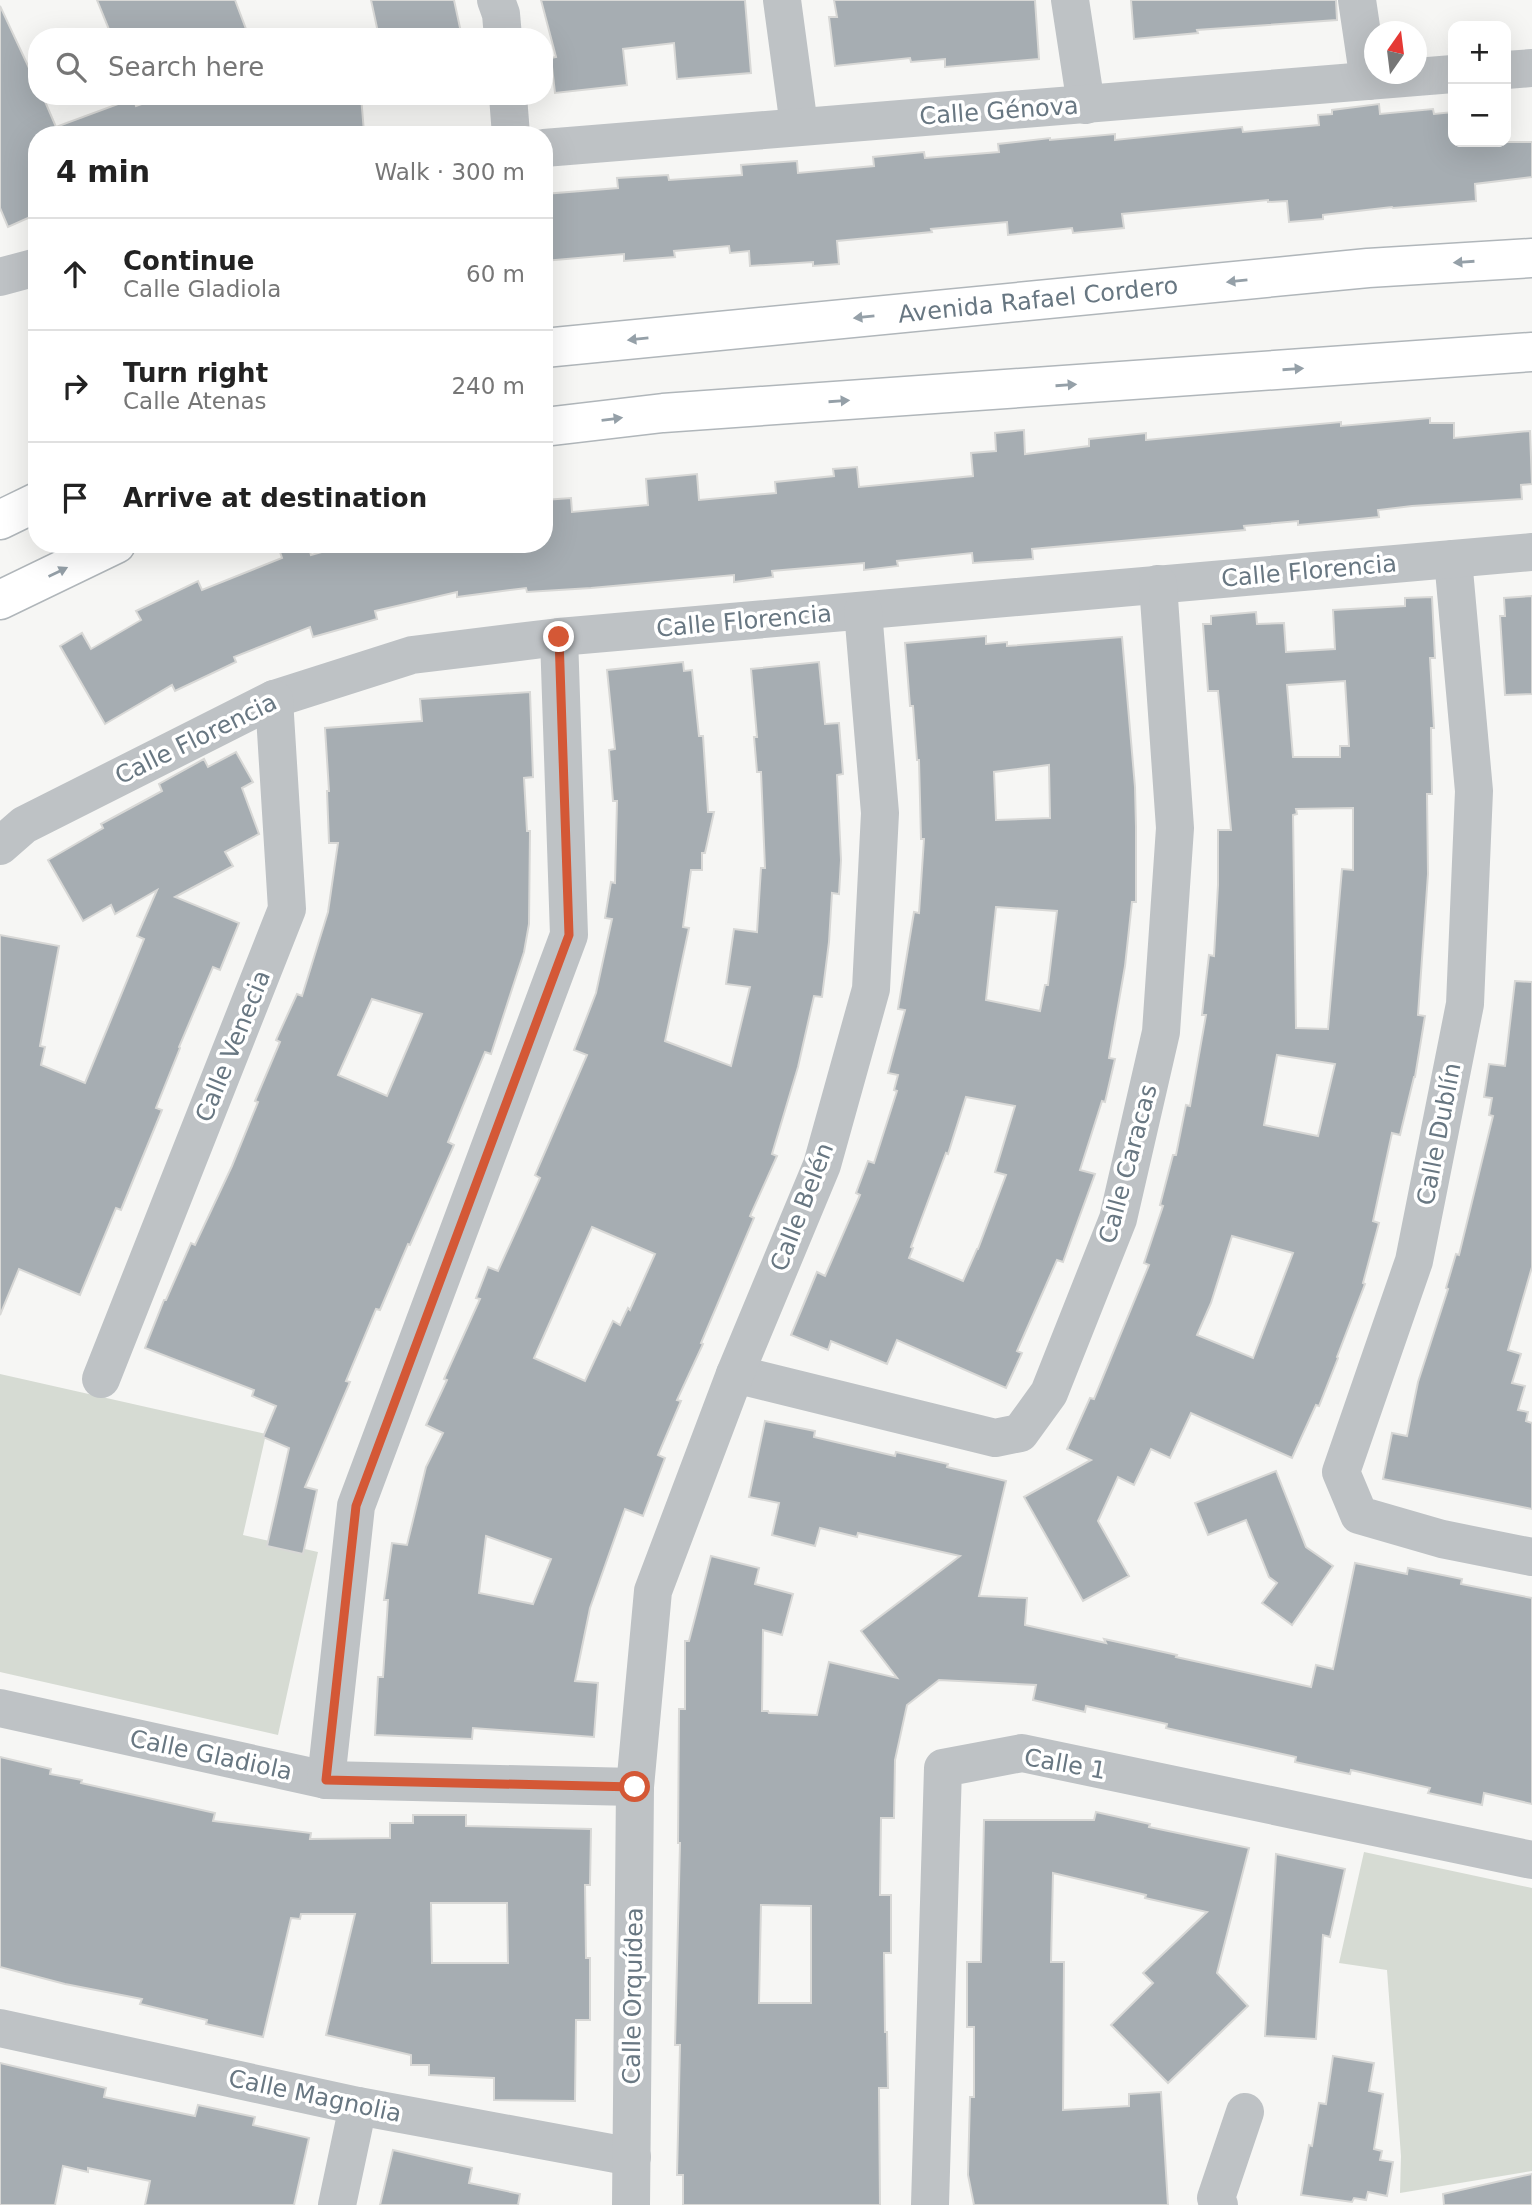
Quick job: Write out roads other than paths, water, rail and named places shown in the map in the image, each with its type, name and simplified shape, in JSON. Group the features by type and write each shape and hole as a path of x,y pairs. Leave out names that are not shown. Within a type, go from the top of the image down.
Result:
{"main road":[{"name":"Avenida Rafael Cordero","path":"553,347 1355,270 1532,258"},
{"path":"553,426 677,412 1532,352"},
{"path":"0,520 28,506"},
{"path":"0,600 97,553"}],"street":[{"path":"496,0 502,28"},
{"path":"782,0 799,126"},
{"path":"1070,0 1086,105"},
{"path":"1357,0 1364,47"},
{"path":"1511,70 1532,68"},
{"name":"Calle Génova","path":"1427,76 1448,74"},
{"name":"Calle Génova","path":"553,147 1364,81"},
{"path":"509,105 510,126"},
{"path":"0,277 28,269"},
{"name":"Calle Florencia","path":"0,846 24,825 274,699 412,655 559,637 1532,552"},
{"name":"Calle Dublín","path":"1453,559 1474,791 1465,1004 1414,1261 1341,1472 1359,1515 1442,1539 1532,1557"},
{"name":"Calle Caracas","path":"735,1374 995,1438 1020,1433 1049,1393 1118,1219 1161,1032 1175,828 1158,584"},
{"name":"Calle Belén","path":"635,1787 653,1591 735,1374 822,1164 871,989 880,814 863,611"},
{"path":"326,1780 356,1506 569,935 559,637"},
{"name":"Calle Venecia","path":"100,1379 287,909 274,699"},
{"name":"Calle Gladiola","path":"0,1709 326,1780 635,1787"},
{"name":"Calle 1","path":"930,2205 943,1768 1022,1753 1532,1860"},
{"name":"Calle Orquídea","path":"631,2205 635,1787"},
{"name":"Calle Magnolia","path":"0,2028 358,2106 632,2157"},
{"path":"337,2205 358,2106"},
{"path":"1219,2205 1216,2199 1245,2112"}]}
